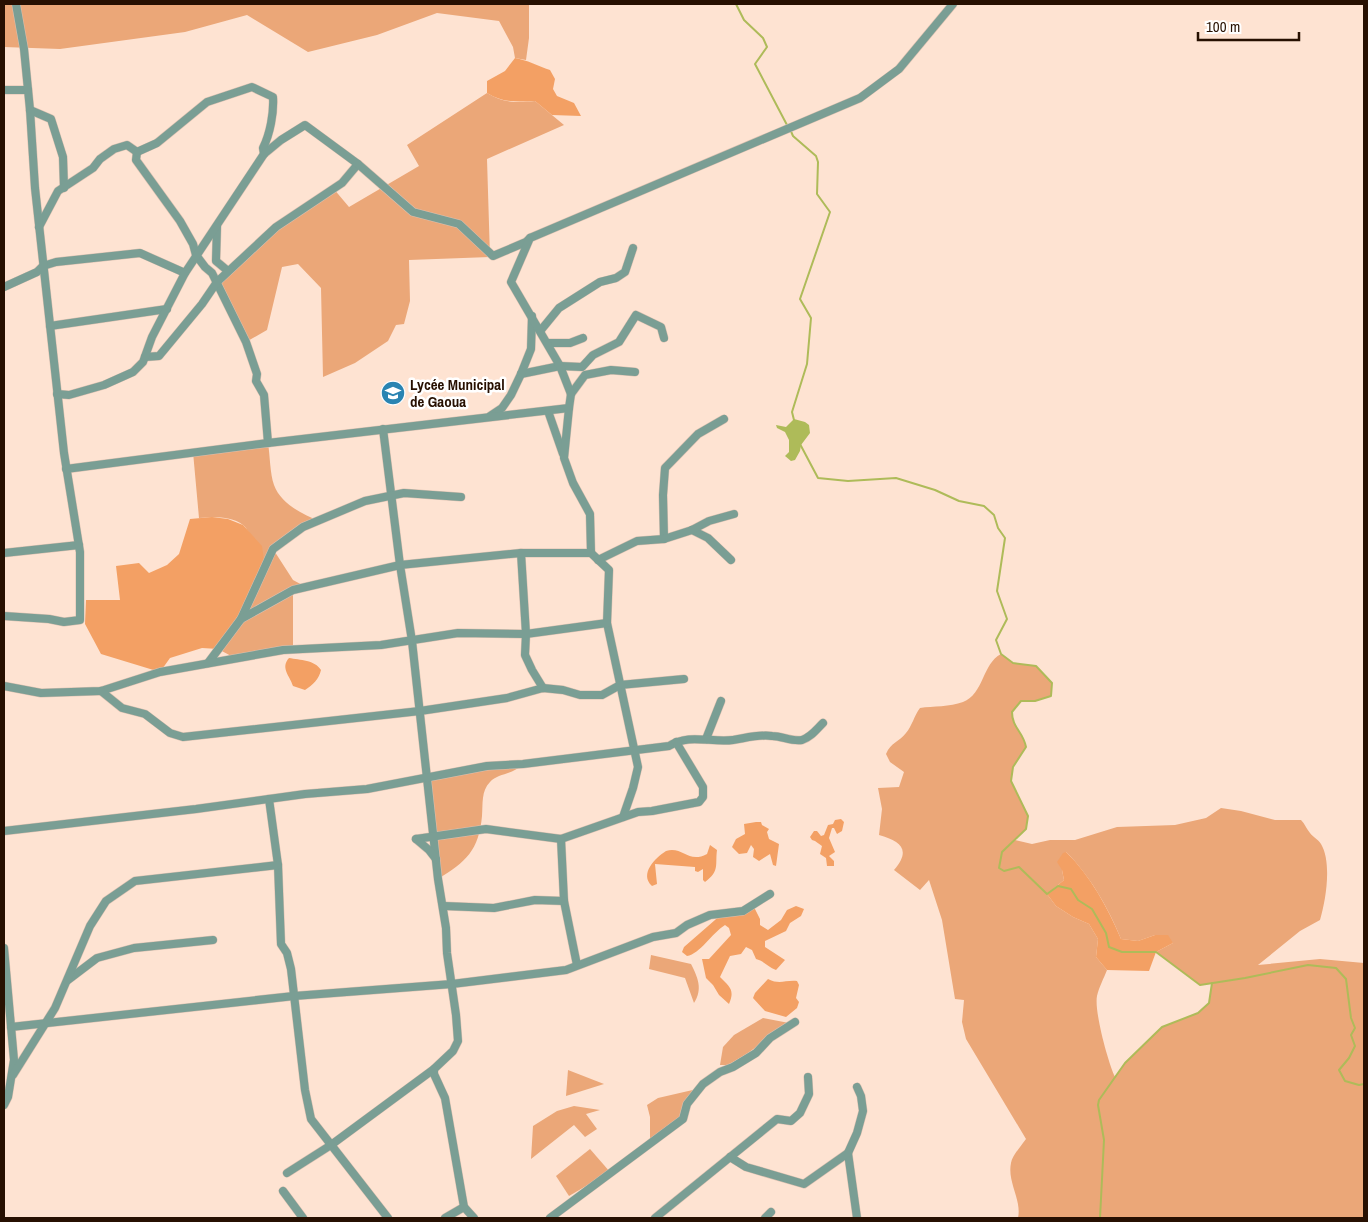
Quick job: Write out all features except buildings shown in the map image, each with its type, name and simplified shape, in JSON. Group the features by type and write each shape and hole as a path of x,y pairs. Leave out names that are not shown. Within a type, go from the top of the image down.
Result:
{"street":[{"path":"4,616 64,622 80,620 79,545 66,468 57,394 35,188 35,161 24,49 16,4"},
{"path":"57,394 69,394 104,385 133,372 144,362 152,337 185,273 264,154 280,140 305,126 358,164 413,212 459,224 493,256 526,242 530,238 860,98 899,68 952,4"},
{"path":"137,152 156,142 207,102 252,86 273,97 273,109 263,148 264,154"},
{"path":"4,90 28,90"},
{"path":"30,110 51,120 63,157 64,188"},
{"path":"39,227 58,192 92,168 100,159 114,149 127,145 137,152"},
{"path":"137,152 136,160 180,222 193,244 196,255 205,268 212,273 246,342 257,374 256,381 264,395 268,443"},
{"path":"145,357 160,356 202,304 217,282 228,271 276,227 342,183 358,164"},
{"path":"217,225 216,260 228,271"},
{"path":"530,238 511,282 541,330 572,394"},
{"path":"541,330 559,308 600,282 616,278 625,272 633,248"},
{"path":"4,287 37,272 43,266 56,262 140,253 185,273"},
{"path":"50,326 167,309"},
{"path":"521,374 560,366 582,367 593,355 619,342 636,315 661,327 664,338"},
{"path":"488,418 502,408 511,395 521,374 531,349 532,316"},
{"path":"548,343 570,343 583,338"},
{"path":"564,458 572,394 585,375 611,370 635,372"},
{"path":"66,468 569,408"},
{"path":"548,411 573,483 590,514 591,553 609,570 607,623 638,767 634,788 623,817"},
{"path":"664,538 663,495 665,468 698,434 724,419"},
{"path":"287,1174 434,1069 453,1051 458,1040 412,641 400,565 383,430"},
{"path":"208,662 240,619 273,549 303,528 364,501 404,493 461,496"},
{"path":"598,560 637,541 664,538 692,530 709,521 734,514"},
{"path":"692,530 708,538 731,560"},
{"path":"4,553 79,545"},
{"path":"240,619 293,590 400,565 521,553 591,553"},
{"path":"521,553 526,634 525,656 544,688"},
{"path":"4,686 40,693 101,691 160,672 208,662 293,649 412,641 458,633 526,634 607,623"},
{"path":"101,691 122,708 145,714 170,733 183,737 420,711 507,698 544,688 563,690 580,696 602,695 620,685 684,679"},
{"path":"706,739 721,701"},
{"path":"4,831 367,789 487,766 523,764 669,746 676,742 695,739 718,741 750,736 772,736 790,740 801,740 810,736 823,723"},
{"path":"436,860 429,850 416,839 486,829 561,840 638,812 695,804 703,797 703,787 676,742"},
{"path":"270,799 278,865 281,944 287,953 292,969 305,1090 311,1118 388,1218"},
{"path":"561,840 564,901 577,965"},
{"path":"13,1075 56,1008 90,926 106,901 135,881 278,865"},
{"path":"11,1027 294,996 452,984 564,970 653,937 676,933 687,924 710,915 743,911 770,894"},
{"path":"444,906 494,908 535,900 564,901"},
{"path":"68,980 97,958 134,948 212,940"},
{"path":"4,948 14,1060 13,1075 4,1106"},
{"path":"550,1218 683,1119 686,1104 703,1084 720,1072 733,1067 756,1053 770,1038 796,1022"},
{"path":"434,1069 434,1074 445,1098 464,1207 474,1218"},
{"path":"655,1218 777,1119 791,1121 796,1118 809,1094 808,1077"},
{"path":"730,1157 746,1167 804,1184 848,1153 857,1133 863,1111 861,1096 856,1087"},
{"path":"848,1153 857,1218"},
{"path":"283,1190 303,1218"},
{"path":"445,1218 464,1207"}],"shaded area":[{"path":"4,4 529,4 529,38 526,60 515,58 513,47 499,21 437,13 377,35 308,52 247,15 185,32 60,49 4,47"},
{"path":"515,58 550,70 555,79 553,89 557,96 574,103 581,116 552,115 535,101 516,102 504,100 487,93 487,81 505,71"},
{"path":"487,93 510,102 535,101 564,125 487,159 490,257 409,260 410,301 404,324 396,325 388,341 355,363 323,377 321,288 298,264 282,267 267,330 246,342 217,282 276,227 333,188 349,207 419,166 407,145"},
{"path":"794,419 809,425 810,433 801,445 795,460 791,461 785,456 789,452 789,440 785,432 777,428 776,425 786,427"},
{"path":"268,443 272,475 277,492 293,508 319,521 273,549 293,580 306,587 293,590 293,649 235,658 218,649 251,535 244,526 233,520 216,517 199,518 193,452"},
{"path":"212,517 228,519 243,525 262,546 265,567 241,619 218,649 202,648 170,658 160,672 101,654 85,624 86,600 120,600 116,566 139,563 149,573 167,565 179,554 190,519"},
{"path":"1001,654 1013,663 1036,666 1052,683 1051,696 1035,701 1021,701 1012,712 1014,722 1023,737 1026,747 1013,767 1011,781 1028,816 1026,829 1015,840 1032,844 1050,840 1075,840 1117,827 1175,825 1206,818 1221,808 1275,820 1301,820 1321,844 1326,861 1327,881 1320,920 1300,931 1258,965 1320,959 1364,963 1364,1218 1018,1218 1018,1204 1010,1170 1015,1154 1026,1139 966,1039 962,1022 964,1000 955,999 942,920 929,880 920,890 894,870 902,857 903,851 898,843 879,835 882,809 878,788 899,787 904,772 890,762 886,754 888,750 906,733 920,708 953,705 970,698 975,693 995,659","holes":["1066,852 1098,893 1121,939 1138,941 1155,935 1173,943 1156,952 1200,985 1212,983 1209,1003 1198,1013 1162,1027 1125,1063 1115,1077 1105,1049 1098,1013 1097,996 1107,970 1096,957 1098,939 1089,924 1073,917 1056,906 1047,894 1064,880 1062,870"]},
{"path":"289,658 311,662 321,670 315,682 305,690 293,686 286,672 285,665"},
{"path":"523,764 515,770 493,779 487,786 483,798 478,838 474,846 463,861 438,879 427,778"},
{"path":"841,819 844,822 842,831 837,834 834,828 832,828 829,838 835,852 829,856 834,861 834,866 827,866 826,858 820,854 822,846 810,837 814,831 817,831 821,836 824,835 828,825 833,824 835,820"},
{"path":"761,822 762,825 769,829 767,832 769,839 779,844 776,866 773,865 770,854 759,861 753,857 754,849 751,845 747,853 739,854 732,847 736,839 745,834 744,824"},
{"path":"710,845 717,850 716,868 705,882 703,880 703,869 698,872 695,871 695,867 655,864 657,884 652,886 648,881 648,871 653,862 666,851 672,850 700,857 707,854"},
{"path":"1066,852 1098,892 1121,939 1138,941 1155,935 1168,935 1173,943 1156,952 1149,971 1107,970 1096,957 1098,939 1089,924 1073,917 1056,906 1047,894 1064,880 1062,870 1057,862 1063,853"},
{"path":"753,905 760,919 760,925 768,930 781,920 787,910 796,906 804,909 801,916 790,923 786,931 765,941 765,947 785,960 776,970 756,959 752,950 746,947 741,954 730,956 720,977 730,989 732,995 729,1004 719,995 706,978 702,959 709,959 731,935 729,928 725,925 692,954 687,956 682,952 684,947 723,913"},
{"path":"651,955 691,964 696,974 699,988 694,1003 685,978 649,969"},
{"path":"768,979 779,982 797,981 799,985 796,998 799,1002 797,1008 786,1017 765,1011 753,998 755,993"},
{"path":"763,1018 789,1023 748,1053 728,1065 720,1065 723,1047 734,1035"},
{"path":"568,1070 604,1084 566,1096"},
{"path":"697,1089 681,1118 650,1142 650,1117 647,1105 658,1098"},
{"path":"574,1106 600,1110 586,1114 597,1129 585,1137 574,1125 531,1159 533,1126 557,1111"},
{"path":"590,1149 610,1172 569,1196 556,1176"}],"waterway":[{"path":"736,4 744,20 763,38 767,47 755,64 787,125"},
{"path":"790,129 793,136 816,156 818,162 817,194 830,212 800,299 811,318 807,364 792,412 794,420"},
{"path":"800,444 818,478 848,481 896,478 935,490 959,501 984,506 994,515 998,528 1005,538 997,591 1007,619 996,640 1001,654 1013,663 1036,666 1052,683 1051,696 1035,701 1021,701 1012,712 1012,717 1023,737 1026,747 1013,767 1011,781 1028,816 1026,829 1002,852 999,868 1004,871 1019,867 1047,894 1058,886 1071,889 1078,900 1092,909 1106,933 1109,947 1122,952 1156,952 1200,985 1308,965 1336,968 1346,979 1351,1018 1355,1028 1351,1035 1355,1046 1349,1058 1339,1070 1345,1081 1359,1085 1364,1084"},
{"path":"1100,1218 1104,1140 1098,1105 1099,1100 1125,1063 1162,1027 1198,1013 1209,1003 1212,983"}],"place":[{"name":"Lycée Municipal de Gaoua","path":"393,393"}]}
